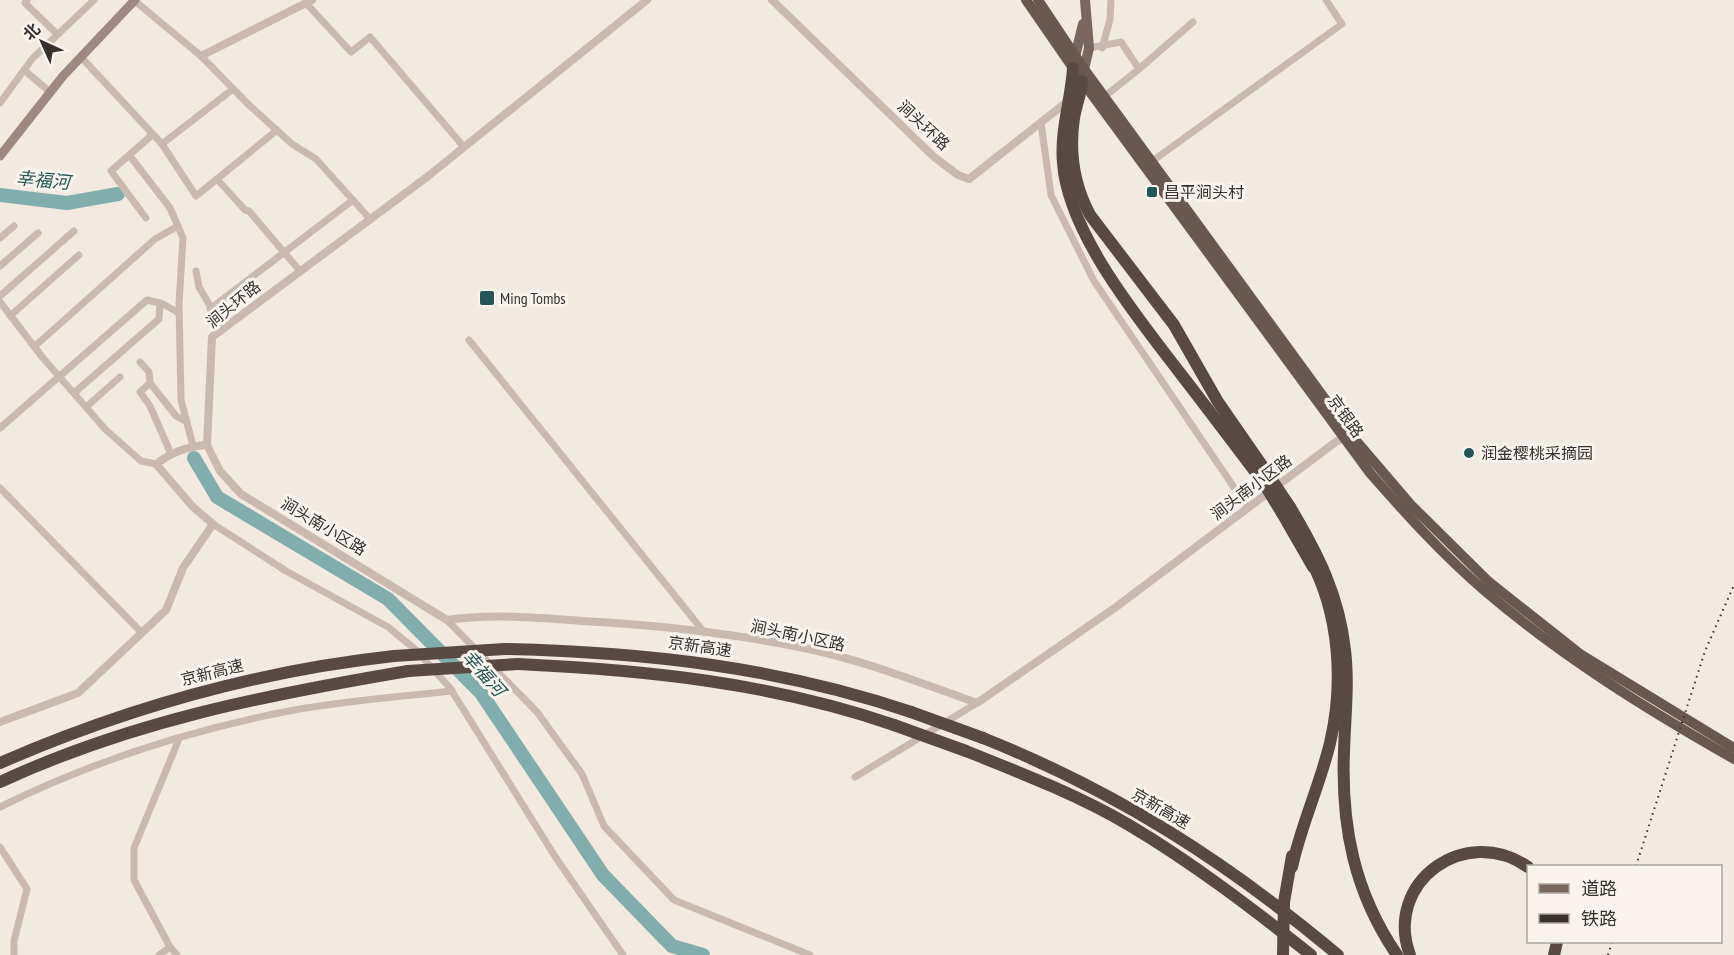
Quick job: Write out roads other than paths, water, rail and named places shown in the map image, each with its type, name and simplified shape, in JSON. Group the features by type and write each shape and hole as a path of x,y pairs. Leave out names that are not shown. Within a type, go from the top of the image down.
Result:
{"highway":[{"name":"京银路","path":"1026,0 1348,437 1390,483 1450,546 1536,620 1589,660 1734,748"},
{"name":"京银路","path":"1038,0 1078,68 1104,97 1151,162 1348,437 1370,473 1436,544 1522,621 1575,661 1734,759"},
{"path":"1078,68 1068,101 1063,149 1066,180 1074,205 1101,262 1142,323 1266,480"},
{"path":"1078,68 1072,145 1076,182 1081,199 1090,215 1174,325 1266,480 1326,571 1342,626 1347,696 1343,798 1346,832 1364,897 1397,955"},
{"path":"1283,955 1284,902 1292,856 1326,748 1332,723 1334,692 1329,624 1315,570 1285,510"},
{"path":"1283,955 1283,915 1288,882 1330,744 1338,692 1332,619 1317,571 1285,510"},
{"name":"京新高速","path":"0,763 45,743 196,692 276,673 394,656 505,649 649,655 730,666 871,698 983,738 1081,781 1210,855 1269,898 1338,955"},
{"name":"京新高速","path":"0,782 53,758 208,709 279,693 408,671 518,664 617,670 727,682 792,695 894,725 966,751 1074,797 1127,824 1199,871 1311,955"},
{"path":"1410,955 1405,934 1406,910 1419,883 1432,870 1455,856 1484,850 1511,856 1527,866"}],"main road":[{"path":"1078,68 1083,32 1080,0"},
{"path":"1078,68 1089,48 1085,0"},
{"path":"0,156 50,92 131,2"}],"street":[{"path":"27,0 25,3 57,34"},
{"path":"0,103 24,70 57,34 94,0"},
{"name":"涧头环路","path":"207,445 212,337 464,147 647,0"},
{"name":"涧头环路","path":"772,0 934,157 958,175 969,179 1068,101"},
{"path":"1102,48 1110,20 1111,0"},
{"path":"1151,162 1342,24 1326,0"},
{"path":"201,56 309,1 351,52 370,37 464,147"},
{"path":"131,2 201,56 292,144 316,159 370,219"},
{"path":"1104,97 1193,22"},
{"path":"1089,48 1102,48 1121,42 1139,69"},
{"path":"81,57 162,144 196,196 277,130"},
{"path":"24,70 50,92"},
{"path":"162,144 233,88"},
{"path":"1041,123 1051,195 1094,280 1248,508"},
{"path":"146,218 111,171 152,135"},
{"path":"130,156 170,208 183,238 179,313 181,400 193,446"},
{"path":"217,179 245,210 249,211 300,271"},
{"path":"210,309 353,200"},
{"path":"34,347 155,239 178,225"},
{"path":"0,238 14,226"},
{"path":"0,296 74,231"},
{"path":"0,266 38,233"},
{"path":"10,316 79,255"},
{"path":"196,271 199,287 223,328"},
{"path":"0,428 147,300 160,303 179,313"},
{"path":"0,302 34,347 105,429 141,460 156,464 193,507 213,524 286,571 388,627 416,650 452,691 556,858 623,955"},
{"path":"74,393 159,319 160,303"},
{"path":"468,340 704,632"},
{"path":"140,362 149,372 150,384 176,416 187,422"},
{"path":"86,407 120,377"},
{"path":"150,384 140,392 150,406 171,454"},
{"name":"涧头南小区路","path":"207,445 220,471 241,494 447,620 473,616 529,617 652,625 704,632 806,648 902,676 977,703 1116,607 1248,508 1348,437"},
{"path":"156,464 171,454 193,446 207,445"},
{"path":"0,488 142,633"},
{"path":"0,722 78,693 166,610 183,568 213,524"},
{"path":"447,620 537,712 582,774 604,826 674,900 810,955"},
{"path":"0,807 94,765 233,723 292,711 452,691"},
{"path":"855,777 977,703"},
{"path":"177,955 170,947 134,880 134,848 179,739"},
{"path":"0,847 27,889 14,941 14,955"},
{"path":"159,955 170,947"}],"waterway":[{"name":"幸福河","path":"0,195 67,203 118,194"},
{"name":"幸福河","path":"194,458 217,497 388,599 481,693 603,875 672,946 703,955"}],"railway":[{"path":"1636,865 1705,651 1734,585"},
{"path":"1608,955 1612,943"}],"place":[{"name":"昌平涧头村","path":"1152,192"},
{"name":"Ming Tombs","path":"487,298"},
{"name":"润金樱桃采摘园","path":"1469,453"}]}
